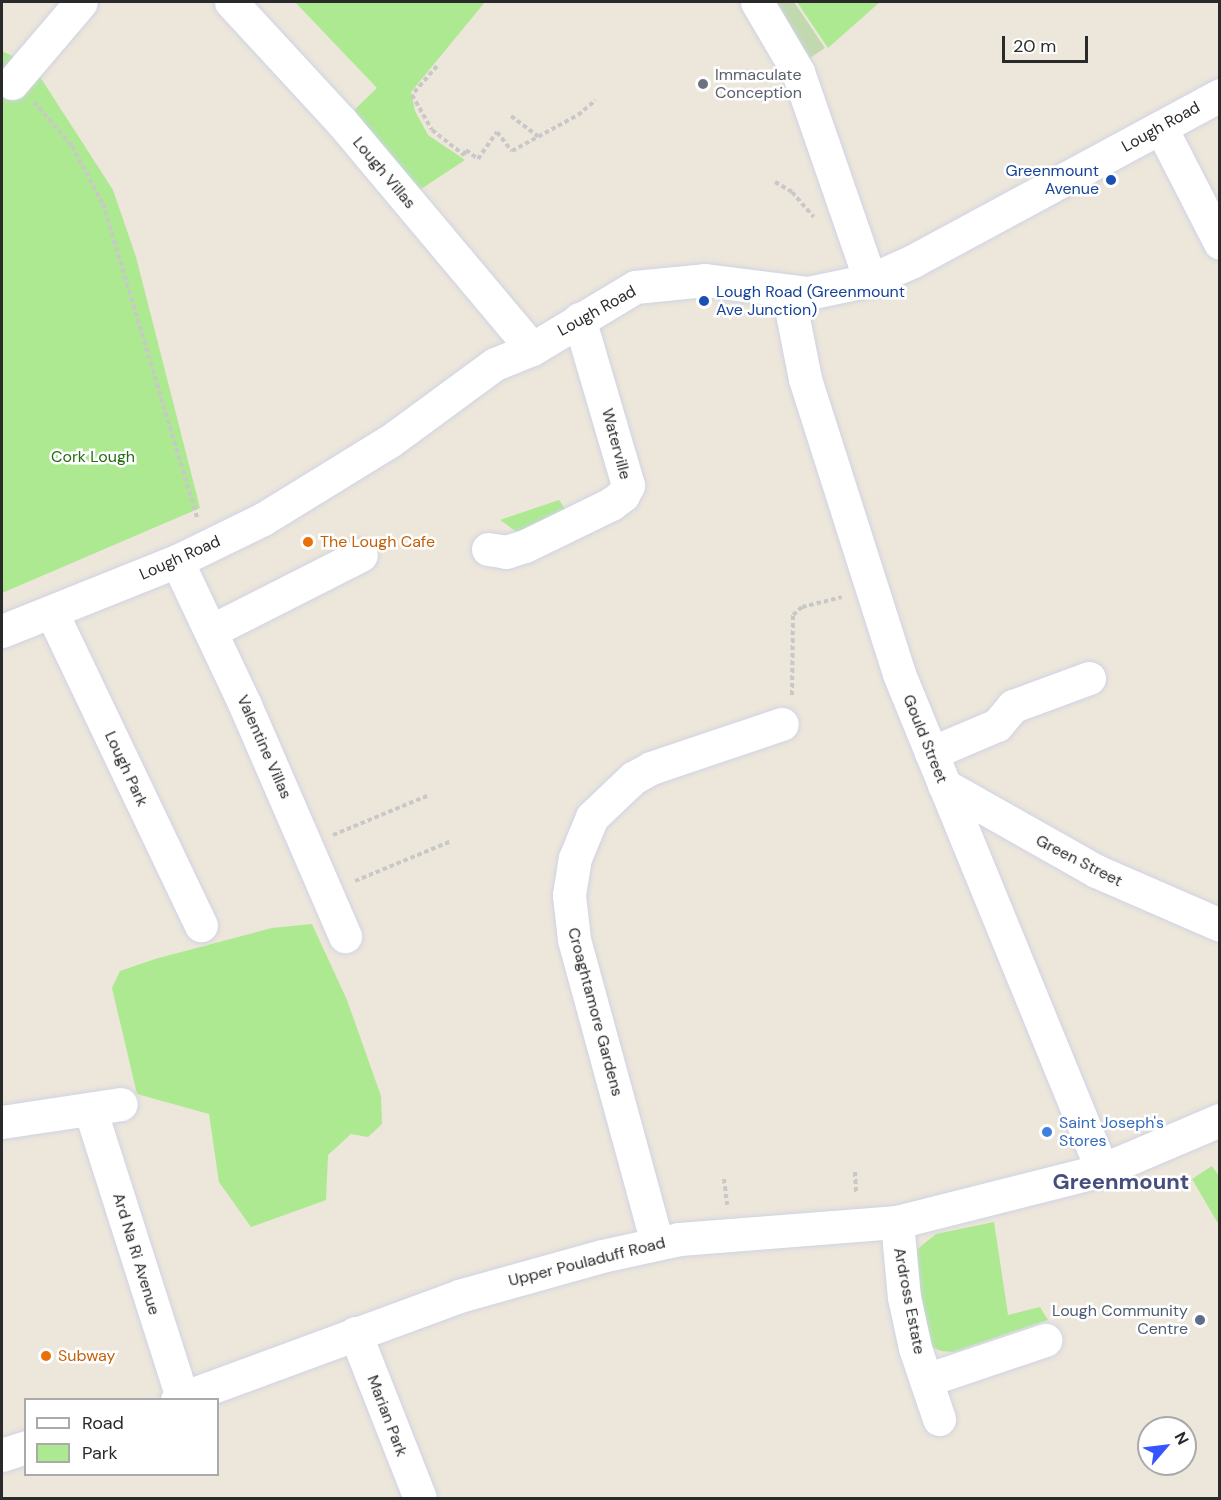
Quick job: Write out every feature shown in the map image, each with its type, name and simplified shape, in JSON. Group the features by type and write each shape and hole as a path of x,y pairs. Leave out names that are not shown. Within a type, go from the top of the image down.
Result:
{"street":[{"path":"12,83 81,2"},
{"name":"Lough Villas","path":"231,2 341,121 532,349"},
{"path":"758,2 798,72 870,280"},
{"name":"Lough Road","path":"2,631 52,613 177,561 301,497 390,441 495,364 532,349 579,319 635,288 658,283 705,280 788,293 826,291 870,280 913,261 1220,95"},
{"path":"1161,128 1220,243"},
{"name":"Gould Street","path":"788,293 805,379 899,674 1107,1168"},
{"name":"Waterville","path":"488,549 506,552 525,546 610,504 623,495 628,485 579,319"},
{"path":"211,631 361,555"},
{"name":"Valentine Villas","path":"177,561 211,631 345,936"},
{"name":"Lough Park","path":"52,613 201,925"},
{"path":"931,753 997,725 1013,706 1089,678"},
{"name":"Croaghtamore Gardens","path":"657,1243 574,939 569,895 575,858 592,817 633,778 651,768 782,724"},
{"name":"Green Street","path":"944,785 1096,871 1217,917"},
{"name":"Ard Na Ri Avenue","path":"2,1122 105,1107 179,1398"},
{"name":"Upper Pouladuff Road","path":"182,1398 459,1296 657,1243 897,1222 1107,1168 1220,1120"},
{"name":"Ardross Estate","path":"897,1222 904,1297 939,1419"},
{"name":"Marian Park","path":"355,1333 420,1498"},
{"path":"926,1380 1045,1340"},
{"path":"2,1455 24,1448"}],"path":[{"path":"437,66 412,95 432,130 464,155 466,150 478,159 497,132 512,151 596,100"},
{"path":"12,83 46,114 72,146 104,204 200,527"},
{"path":"511,116 538,136"},
{"path":"776,182 792,192 821,225"},
{"path":"782,724 792,704 793,615 802,607 872,590"},
{"path":"307,846 427,796"},
{"path":"327,893 451,841"},
{"path":"724,1179 728,1208"}],"green space":[{"path":"295,2 485,2 411,92 415,111 428,135 465,160 412,195 350,114 377,88"},
{"path":"773,2 794,2 825,48 810,58"},
{"path":"797,2 880,2 828,48"},
{"name":"Cork Lough","path":"2,51 33,66 113,190 136,257 200,508 2,593"},
{"path":"559,500 568,513 517,532 500,520"},
{"path":"312,924 347,1000 381,1096 382,1124 368,1137 351,1134 328,1155 326,1200 251,1227 219,1182 209,1114 137,1094 112,988 120,971 155,959 272,928"},
{"path":"1212,1166 1219,1176 1219,1225 1192,1179"},
{"path":"994,1222 1008,1315 1040,1307 1048,1320 953,1352 941,1351 932,1347 922,1328 915,1251 936,1234"}],"place":[{"name":"Immaculate Conception","path":"703,84"},
{"name":"Greenmount Avenue","path":"1111,180"},
{"name":"Lough Road (Greenmount Ave Junction)","path":"704,301"},
{"name":"The Lough Cafe","path":"308,542"},
{"name":"Saint Joseph's Stores","path":"1047,1132"},
{"name":"Lough Community Centre","path":"1200,1320"},
{"name":"Subway","path":"46,1356"}],"district":[{"name":"Greenmount","path":"1121,1182"}]}
